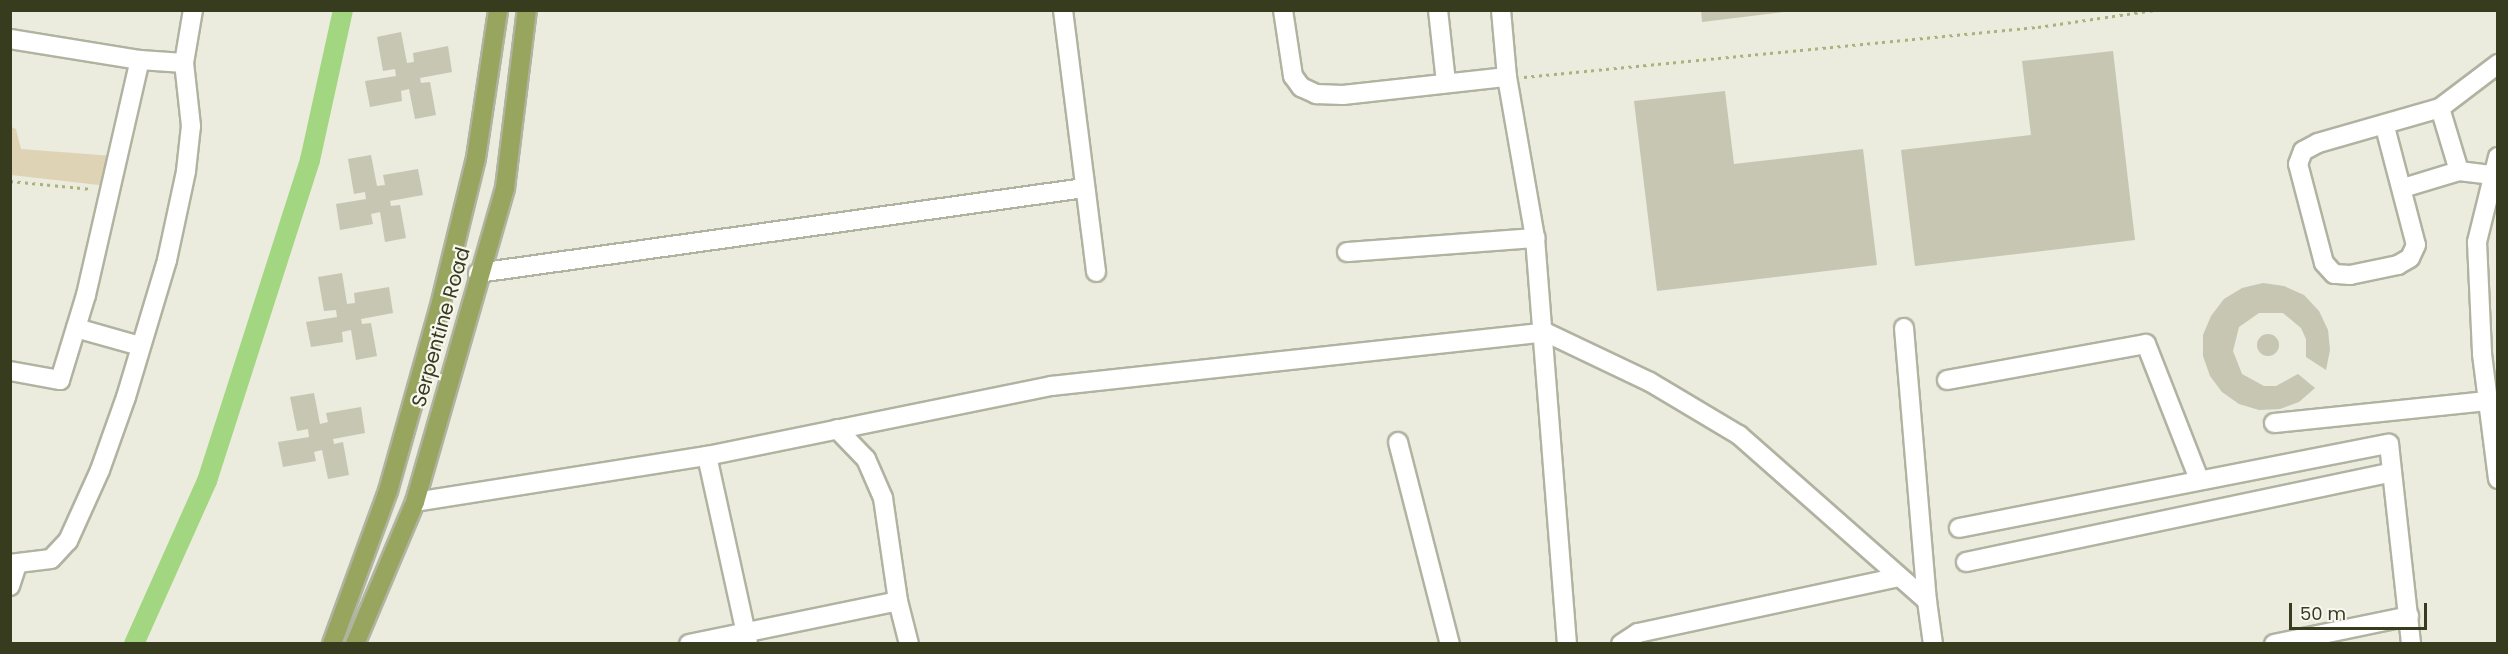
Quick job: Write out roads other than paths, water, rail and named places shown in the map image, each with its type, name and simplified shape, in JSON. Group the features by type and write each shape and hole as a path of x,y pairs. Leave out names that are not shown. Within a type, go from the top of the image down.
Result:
{"main road":[{"path":"332,644 388,491 432,338 465,208 492,65 498,10"},
{"name":"Serpentine Road","path":"356,644 416,502 478,273 505,188 527,10"},
{"path":"492,65 521,71"}],"street":[{"path":"10,586 14,564 51,559 68,541 100,470 126,398 167,260 186,171 191,126 184,63 193,10"},
{"path":"1063,10 1096,272"},
{"path":"1283,10 1293,76 1301,87 1316,94 1343,95 1508,77"},
{"path":"1438,10 1446,82"},
{"path":"1501,10 1508,77 1535,238 1545,332 1567,644"},
{"path":"10,39 140,60 184,63"},
{"path":"10,371 60,380 76,328 140,60"},
{"path":"2385,127 2403,188 2416,245 2410,258 2388,267 2334,274 2324,263 2298,164 2303,151 2318,143 2385,127 2440,108 2498,64"},
{"path":"2440,108 2459,171"},
{"path":"2498,156 2477,242 2477,294 2498,479"},
{"path":"2403,188 2459,171 2492,175"},
{"path":"478,273 1084,188"},
{"path":"1347,252 1535,238"},
{"path":"76,328 140,346"},
{"path":"1904,328 1927,601 1933,644"},
{"path":"416,502 707,456 1051,386 1545,332 1720,422 1927,601"},
{"path":"1947,380 2146,344 2199,479"},
{"path":"2274,423 2488,401"},
{"path":"837,429 866,459 875,477 889,531 897,601 909,644"},
{"path":"1398,442 1450,644"},
{"path":"1959,528 2199,479 2389,444 2411,644"},
{"path":"707,456 747,638"},
{"path":"1966,562 2392,472"},
{"path":"1621,644 1638,633 1899,577"},
{"path":"688,644 747,638 897,601"},
{"path":"2274,644 2409,616"}],"waterway":[{"path":"134,644 207,481 310,160 343,10"}]}
